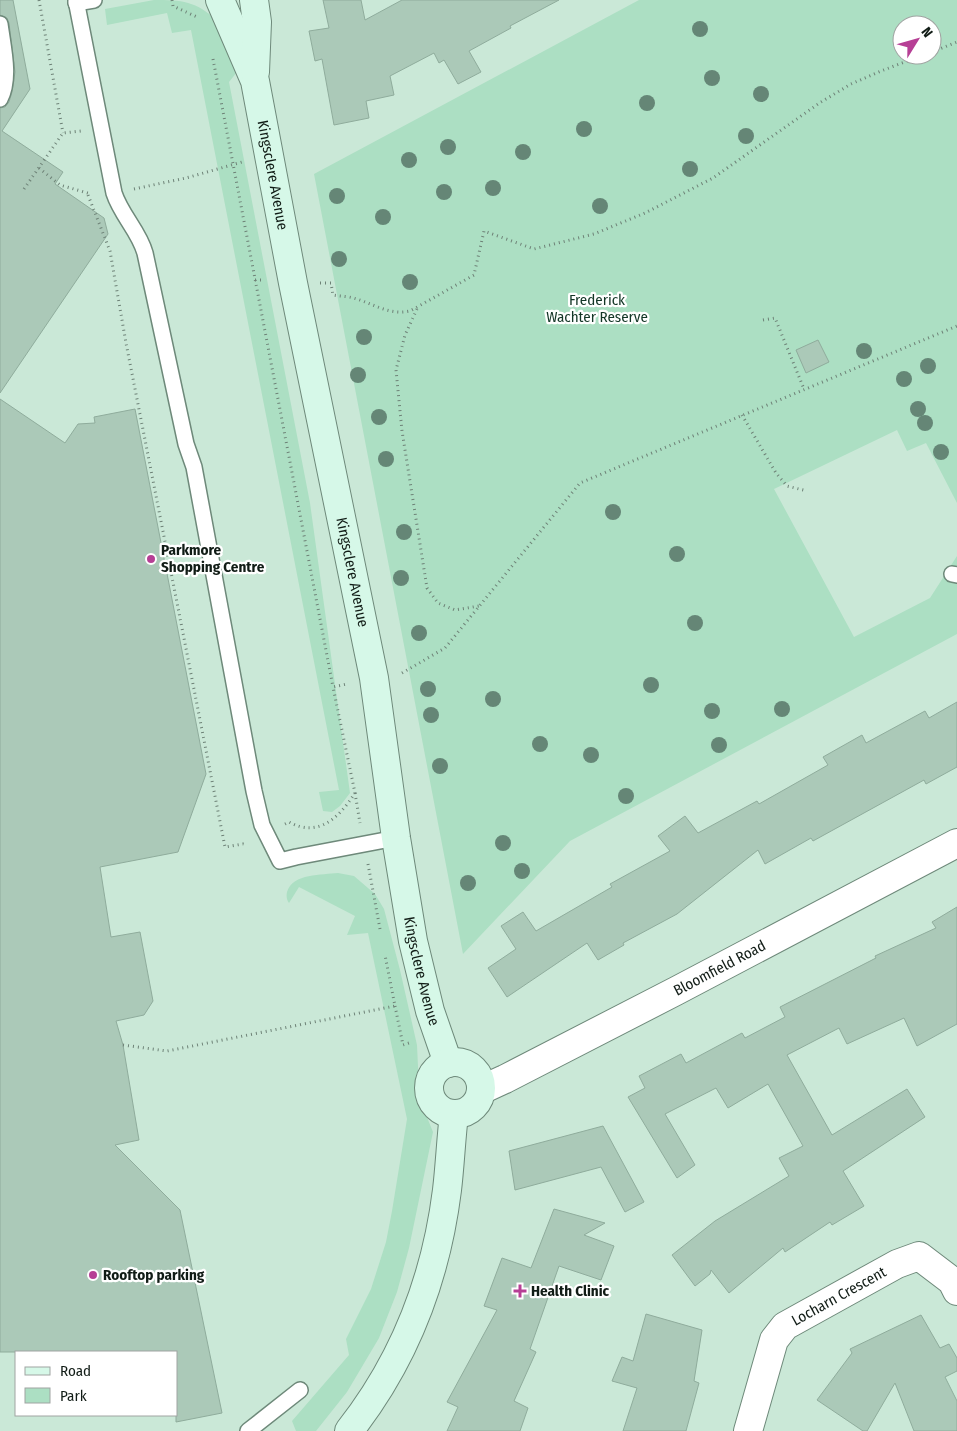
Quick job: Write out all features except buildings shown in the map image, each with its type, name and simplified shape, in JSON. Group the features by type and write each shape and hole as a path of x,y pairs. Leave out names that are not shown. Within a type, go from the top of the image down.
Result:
{"main road":[{"name":"Kingsclere Avenue","path":"220,0 255,81 293,283 374,678 396,838 413,941 430,1011 448,1064"},
{"name":"Kingsclere Avenue","path":"254,0 257,22 255,81"},
{"path":"455,1062 469,1066 478,1076 481,1090 480,1096 473,1107 467,1111 454,1114 448,1113 433,1101 430,1082 437,1070 448,1064 455,1062"},
{"path":"349,1431 363,1414 384,1379 407,1336 423,1298 434,1257 447,1191 454,1114"}],"street":[{"name":"Bloomfield Road","path":"481,1090 676,991 957,843"},
{"name":"Locharn Crescent","path":"748,1431 774,1340 785,1326 897,1264 919,1256 952,1281 957,1291"}],"lane":[{"path":"94,0 76,2 114,193 118,204 142,243 145,253 186,444 194,466 254,791 262,825 280,861 396,838"},
{"path":"0,24 6,79 0,99"},
{"path":"254,1429 300,1390"}],"path":[{"path":"24,189 63,133 39,0"},
{"path":"172,0 173,6 200,18"},
{"path":"942,48 957,42"},
{"path":"213,56 333,687"},
{"path":"255,280 331,283 333,295 349,297 392,312 400,313 417,308 474,275 484,231 534,249 594,234 645,213 713,178 821,102 852,84 894,65"},
{"path":"63,133 101,128"},
{"path":"39,168 60,184 88,195 114,193 186,178 270,155"},
{"path":"88,195 105,238"},
{"path":"417,308 405,335 396,370 402,431 427,588 438,604 455,610 479,606"},
{"path":"763,320 775,318 804,389"},
{"path":"374,678 400,674 445,648 580,483 957,326"},
{"path":"742,415 776,473 787,486 807,491"},
{"path":"355,793 381,930"},
{"path":"123,1045 167,1051 395,1006 384,949"}],"green space":[{"path":"154,0 181,1 203,9 210,14 217,21 237,72 229,82 310,503 350,793 340,806 332,812 323,811 319,792 339,790 191,30 172,33 167,13 107,25 105,9"},
{"name":"Frederick Wachter Reserve","path":"639,0 957,0 957,503 926,443 907,451 897,430 774,489 854,637 930,598 957,556 957,634 570,841 463,954 314,174"},
{"path":"338,873 354,876 375,894 384,909 417,1045 419,1088 422,1105 433,1132 409,1248 397,1292 379,1338 347,1392 316,1431 296,1431 292,1421 349,1355 346,1339 371,1289 386,1242 407,1119 368,933 347,935 355,916 299,887 289,903 287,900 287,892 295,881 309,876"}],"place":[{"name":"Parkmore Shopping Centre","path":"151,559"},
{"name":"Rooftop parking","path":"93,1275"},
{"name":"Health Clinic","path":"520,1291"}]}
